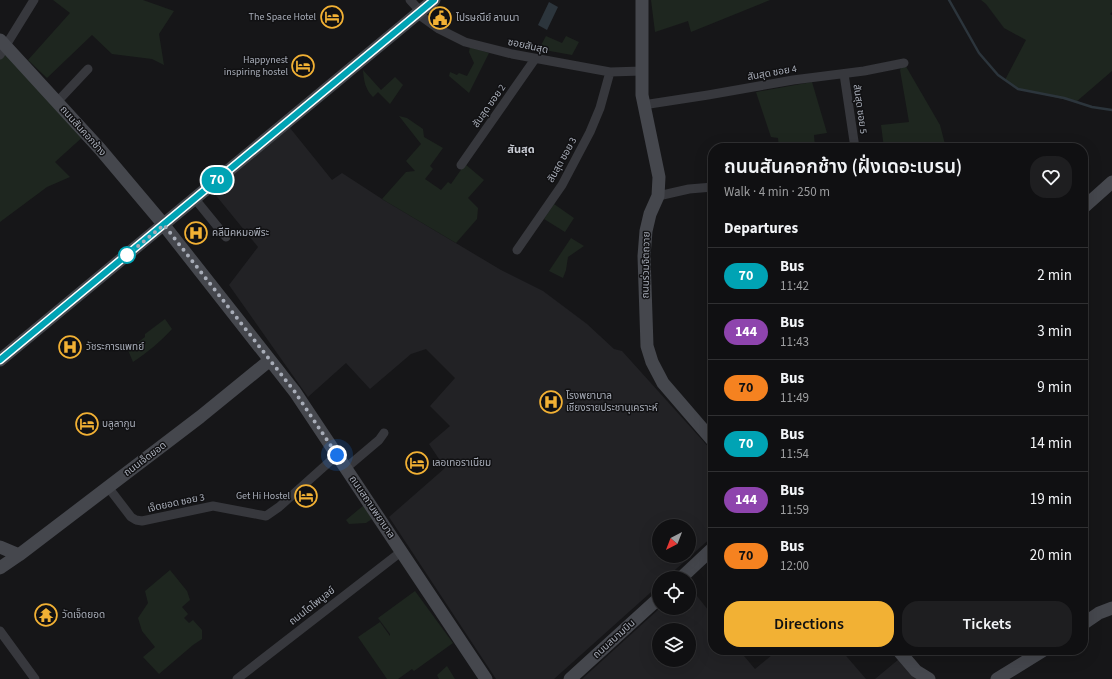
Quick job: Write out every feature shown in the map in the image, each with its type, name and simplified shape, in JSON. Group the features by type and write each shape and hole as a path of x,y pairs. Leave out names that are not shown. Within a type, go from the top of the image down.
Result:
{"street":[{"path":"2,47 34,0"},
{"name":"ซอยสันสุด","path":"410,0 420,13 439,29 465,42 535,59 610,72 642,70"},
{"path":"0,360 434,0"},
{"name":"ถนนร่วมจิตถวาย","path":"642,0 642,95 659,177 658,196 650,214 646,231 644,256 647,346 652,362 663,383 708,435"},
{"name":"ถนนสันคอกช้าง","path":"2,47 57,102 100,149 164,225"},
{"name":"สันสุด ซอย 2","path":"461,165 535,59"},
{"name":"สันสุด ซอย 4","path":"644,105 793,80 864,72 904,63"},
{"path":"57,102 88,69"},
{"name":"สันสุด ซอย 3","path":"517,250 562,184 590,132 600,108 610,72"},
{"name":"สันสุด ซอย 5","path":"844,74 854,143"},
{"path":"1088,204 1112,182"},
{"path":"658,196 688,189 708,187"},
{"path":"194,199 226,237"},
{"name":"ถนนสถานพยาบาล","path":"164,225 295,392 486,679"},
{"name":"ถนนเจ็ดยอด","path":"0,568 200,417 270,360"},
{"path":"346,468 379,440 384,433"},
{"name":"เจ็ดยอด ซอย 3","path":"108,487 131,517 136,520 142,521 213,506 266,516 280,507 337,455"},
{"path":"0,547 19,555"},
{"name":"ถนนโตไพบูลย์","path":"237,679 402,551"},
{"path":"688,571 708,553"},
{"name":"ถนนสนามบิน","path":"570,679 652,604"},
{"path":"1088,621 1112,608"},
{"path":"0,631 35,679"},
{"path":"902,655 916,671 929,679"},
{"path":"997,679 1036,655"}],"shaded area":[{"path":"53,0 143,0 174,11 159,34 164,65 152,59 112,54 92,35 47,78 28,60 70,13"},
{"path":"651,0 770,0 691,32 688,21 655,32"},
{"path":"981,0 1112,0 1112,12 1110,14 1112,15 1112,71 1076,102 1018,89 1005,80 1026,40 1004,28 986,4"},
{"path":"549,2 558,7 547,30 538,25"},
{"path":"546,36 562,43 566,36 579,42 572,55 539,49"},
{"path":"6,46 86,134 55,162 70,177 47,187 0,222 0,54"},
{"path":"470,47 489,53 469,93 449,76 450,72 457,75 459,73 467,76 474,63 469,52"},
{"path":"904,63 940,125 945,143 883,143 881,125 909,122 900,70"},
{"path":"363,70 381,90 395,77 403,85 390,104 378,92 373,97 370,94 365,85"},
{"path":"812,82 827,133 814,135 815,143 778,143 778,138 771,137 756,92"},
{"path":"399,116 407,118 423,129 424,137 443,148 430,166 433,169 425,179 441,190 448,182 451,184 465,164 484,180 468,198 478,208 477,219 456,243 382,199 406,172 415,171 406,161 421,144"},
{"name":"โรงพยาบาล เชียงรายประชานุเคราะห์","path":"286,123 332,180 342,173 382,199 501,270 543,291 587,324 614,349 622,351 708,446 708,540 696,551 696,519 652,519 652,563 683,563 674,571 652,571 652,591 554,679 496,679 389,517 445,468 429,444 450,426 430,406 455,378 426,349 411,354 370,389 346,363 308,397 229,285 258,247 209,187"},
{"path":"554,204 574,218 565,232 544,219"},
{"path":"571,238 584,246 568,257 563,278 549,271"},
{"path":"165,319 172,329 154,347 133,362 128,350 145,337 145,334"},
{"path":"364,505 372,519 366,523 349,524 346,520"},
{"path":"170,570 187,591 190,600 182,607 188,614 184,618 189,623 193,620 202,630 202,639 159,674 143,657 155,647 142,631 138,618 148,603 145,591"},
{"path":"415,591 453,643 414,671 412,669 398,679 387,679 358,637 380,622 390,636 378,618"},
{"path":"696,595 708,610 708,655 743,655 755,669 772,655 845,655 866,679 582,679 652,615 696,615"},
{"path":"899,659 919,679 875,679"},
{"path":"447,666 455,679 439,679 437,675"}],"waterway":[{"path":"949,0 979,53 998,75 1018,89 1064,98 1092,107 1112,110"}],"bus line":[{"name":"70","path":"0,360 422,12 434,0"}],"place":[{"name":"The Space Hotel","path":"332,17"},
{"name":"ไปรษณีย์ ลานนา","path":"440,18"},
{"name":"Happynest inspiring hostel","path":"303,66"},
{"name":"คลีนิคหมอพีระ","path":"196,233"},
{"name":"วัชระการแพทย์","path":"70,347"},
{"name":"โรงพยาบาล เชียงรายประชานุเคราะห์","path":"551,402"},
{"name":"บลูลากูน","path":"87,424"},
{"name":"เลอเทอราเนียม","path":"417,463"},
{"name":"Get Hi Hostel","path":"306,496"},
{"name":"วัดเจ็ดยอด","path":"46,615"}],"district":[{"name":"สันสุด","path":"521,149"}],"route":[{"path":"127,255 164,225 295,392 337,455"}]}
